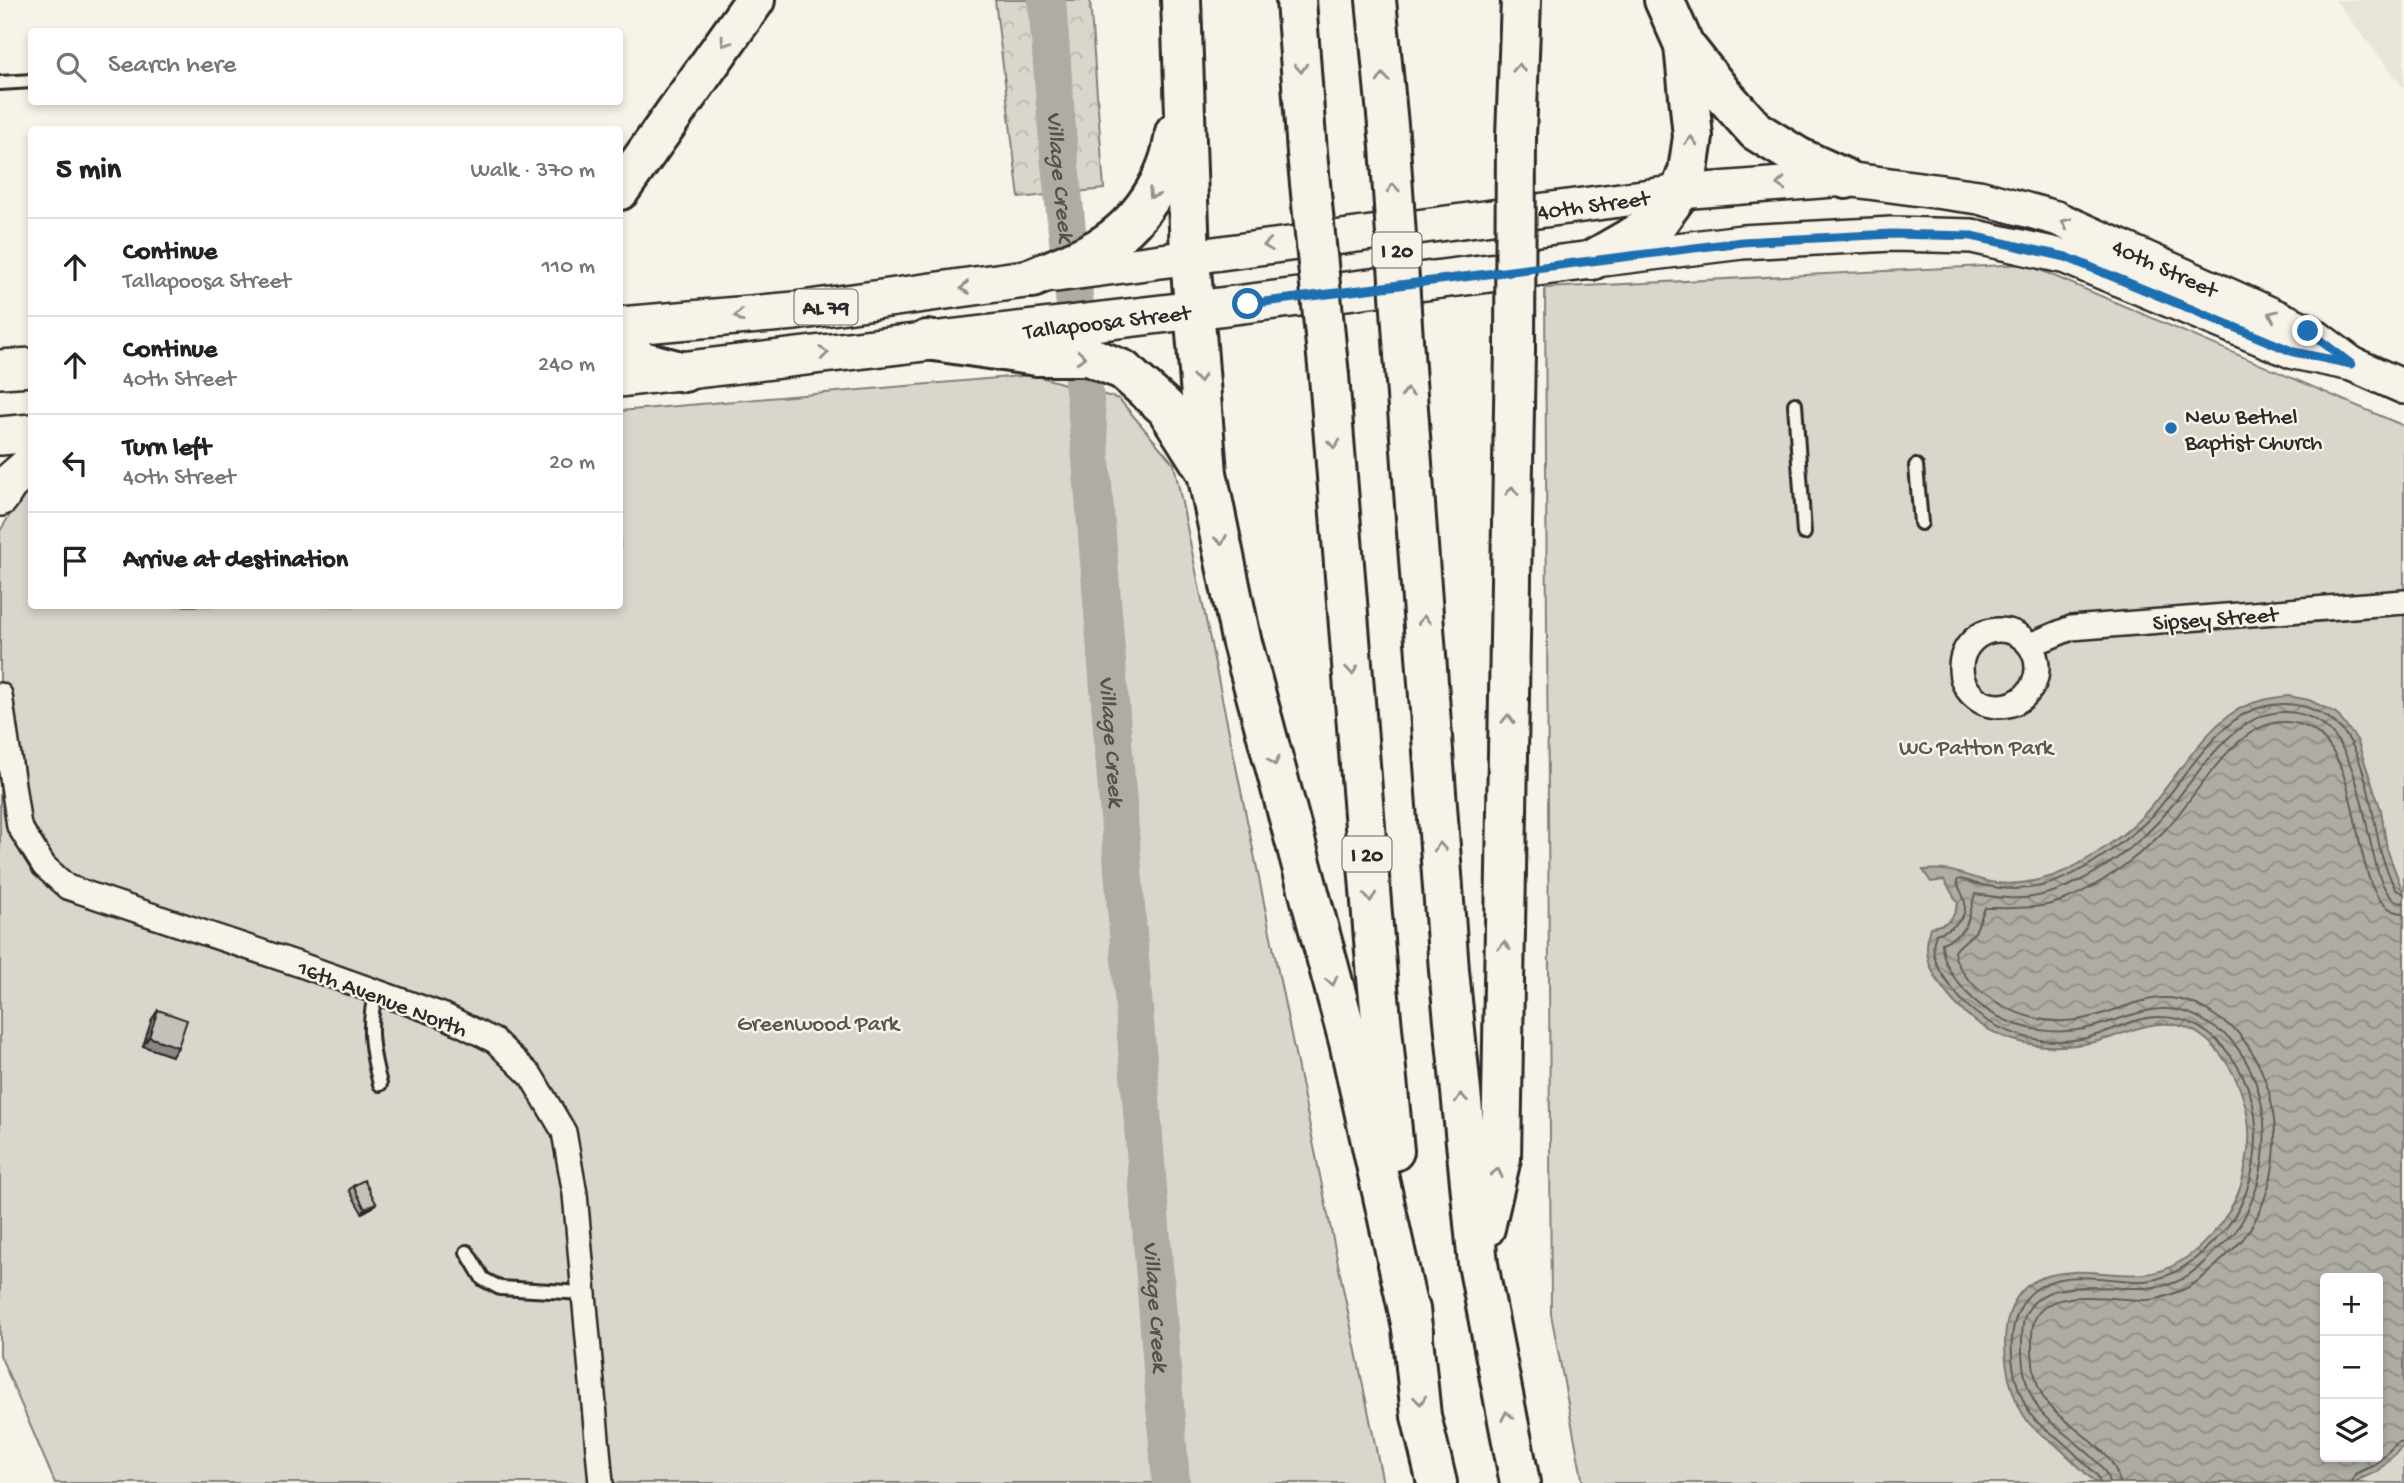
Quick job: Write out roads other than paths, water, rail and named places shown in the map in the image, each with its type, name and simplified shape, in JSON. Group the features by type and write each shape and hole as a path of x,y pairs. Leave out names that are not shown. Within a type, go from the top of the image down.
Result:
{"highway":[{"path":"623,186 755,0"},
{"name":"I 20","path":"1296,0 1377,977 1421,1416 1437,1483"},
{"name":"I 20","path":"1376,0 1390,146 1449,970 1478,1264 1521,1483"},
{"path":"1478,1264 1501,1158 1515,351 1516,137 1521,0"},
{"path":"1664,0 1684,45 1756,131 1798,157 1846,179"},
{"path":"1182,16 1190,256 1207,473 1241,639 1349,1042 1413,1332"},
{"path":"1032,278 1100,258 1147,204 1163,179 1173,149 1182,16"},
{"path":"1592,260 1658,222 1680,192 1688,171 1693,137 1684,45"},
{"path":"623,146 696,85"},
{"path":"927,340 1038,342 1088,356 1123,370 1166,408 1207,473"},
{"path":"623,347 643,360 684,372"}],"main road":[{"name":"Tallapoosa Street","path":"1038,342 1113,319 1592,260"},
{"name":"AL 79","path":"623,326 795,312 1032,278"},
{"name":"AL 79","path":"623,377 684,372 927,340"},
{"path":"0,369 28,367"},
{"path":"0,436 28,433"},
{"path":"0,497 8,485 28,467"}],"street":[{"name":"40th Street","path":"1190,256 1680,192 1846,179 1979,197 2056,218 2308,331 2351,364"},
{"name":"40th Street","path":"1592,260 1742,242 1892,234 1972,236 2066,257 2294,352 2351,364"},
{"path":"1100,258 1190,256"},
{"path":"2351,364 2404,387"},
{"name":"Sipsey Street","path":"2030,645 2071,628 2404,602"},
{"name":"16th Avenue North","path":"0,695 19,826 44,866 67,887 445,1016 495,1041 531,1076 564,1132 575,1194 601,1483"}],"lane":[{"path":"0,83 28,81"},
{"path":"1795,404 1804,533"},
{"path":"1916,466 1921,523"},
{"path":"376,991 370,1013 371,1049 380,1084"},
{"path":"467,1252 483,1279 500,1288 583,1293"}],"water":[{"path":"2288,696 2309,700 2336,713 2357,740 2381,810 2387,849 2404,895 2404,1445 2378,1471 2352,1483 2096,1483 2032,1426 2019,1407 2007,1367 2005,1344 2007,1323 2013,1304 2024,1288 2054,1274 2146,1274 2174,1265 2200,1247 2229,1211 2241,1185 2249,1142 2249,1125 2240,1088 2221,1054 2208,1041 2177,1025 2151,1025 2087,1043 2043,1046 2001,1036 1982,1025 1964,1012 1947,994 1932,971 1927,955 1930,927 1949,921 1958,903 1944,880 1931,882 1923,870 1950,871 2006,884 2038,880 2065,871 2105,848 2140,819 2217,725 2235,711 2264,700"}],"waterway":[{"name":"Village Creek","path":"1047,0 1059,155 1090,446 1171,1483"}],"place":[{"name":"New Bethel Baptist Church","path":"2171,428"}],"park label":[{"name":"WC Patton Park","path":"1976,746"},
{"name":"Greenwood Park","path":"818,1022"}]}
